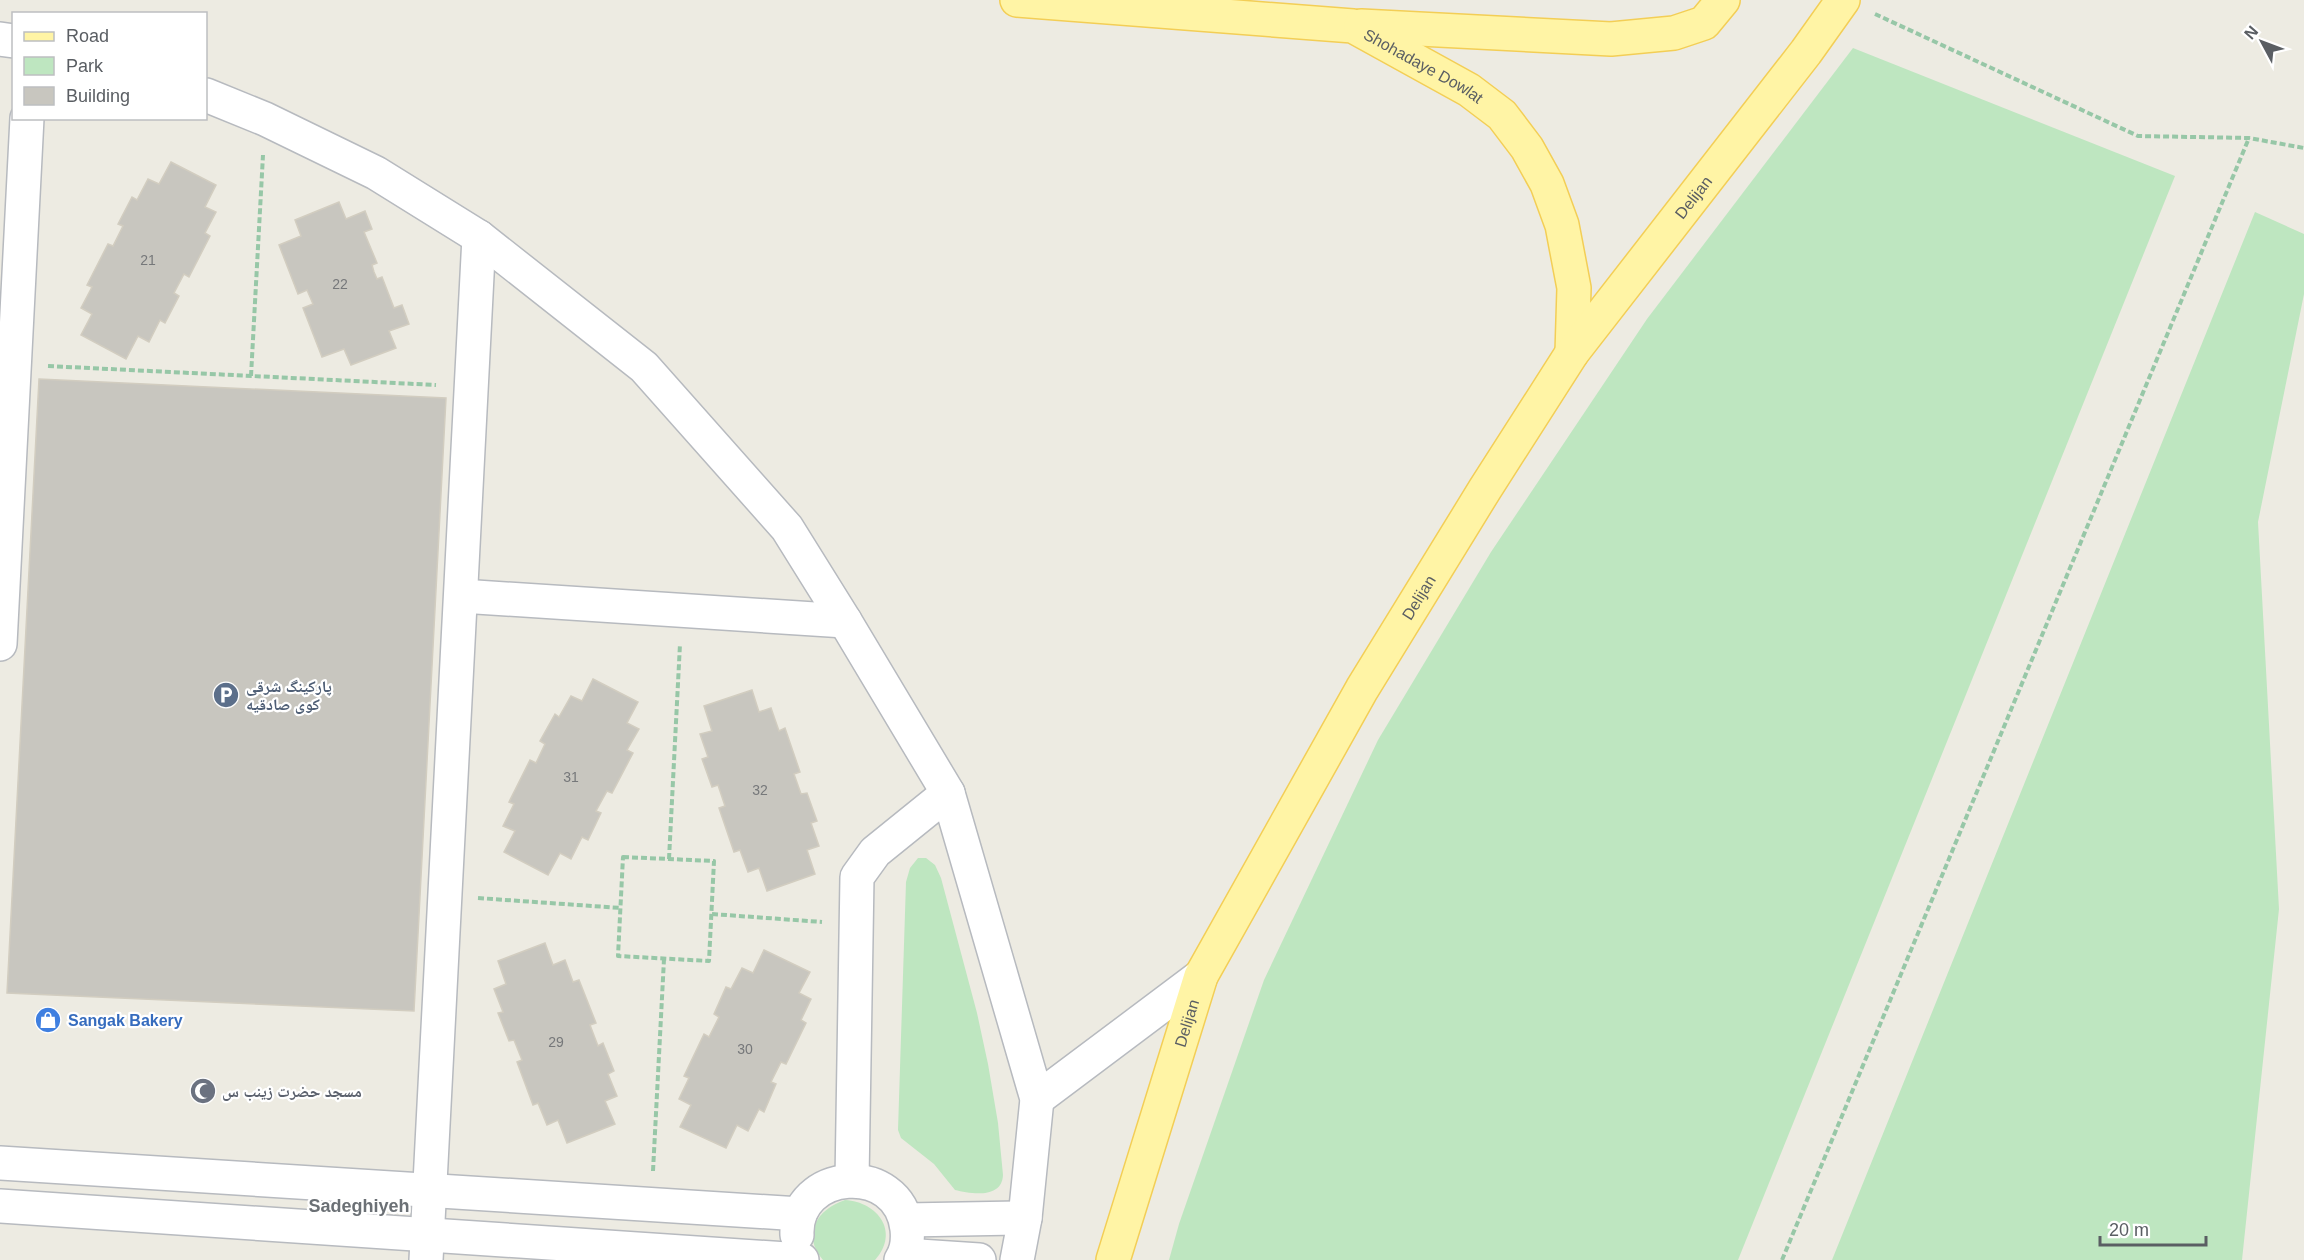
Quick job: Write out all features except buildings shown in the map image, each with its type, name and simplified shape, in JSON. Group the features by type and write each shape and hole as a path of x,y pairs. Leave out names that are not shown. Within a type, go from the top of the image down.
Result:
{"main road":[{"name":"Shohadaye Dowlat","path":"1017,0 1353,26 1469,90 1502,115 1527,148 1547,184 1562,225 1574,288 1572,353"},
{"path":"1353,26 1611,39 1674,33 1704,23 1723,0"},
{"name":"Delijan","path":"1113,1260 1202,976 1362,689 1572,353 1806,52 1854,5"}],"street":[{"path":"207,95 265,119 376,173 479,237 644,367 787,528 846,621 948,793 1037,1099 1025,1218 1017,1260"},
{"path":"0,644 27,120"},
{"path":"427,1247 479,237"},
{"path":"460,596 846,621"},
{"path":"852,1180 857,877 875,852 948,793"},
{"path":"1037,1099 1202,976"},
{"path":"0,1163 800,1214"},
{"path":"0,1206 427,1247 802,1260 797,1245 800,1214 809,1200 821,1190 836,1182 852,1180 870,1182 885,1191 898,1203 906,1220 908,1238 903,1258 979,1260"},
{"path":"906,1220 1025,1218"}],"path":[{"path":"1854,5 2138,136 2249,138 2304,148"},
{"path":"251,376 265,119"},
{"path":"1782,1260 2249,138"},
{"path":"14,364 471,387"},
{"path":"669,859 682,610"},
{"path":"623,857 669,859 714,861 709,961 618,956 623,857"},
{"path":"445,896 621,908"},
{"path":"712,914 856,924"},
{"path":"652,1205 664,959"}],"green space":[{"path":"1853,48 2175,176 1738,1260 1169,1260 1179,1224 1264,980 1378,740 1491,552 1647,319"},
{"path":"2255,212 2304,234 2304,294 2258,522 2279,909 2242,1260 1832,1260"},
{"path":"918,858 926,858 935,865 941,878 977,1013 988,1064 998,1123 1003,1175 997,1188 985,1193 955,1190 934,1164 901,1138 898,1130 906,882 910,868"},
{"path":"845,1200 867,1206 882,1220 886,1239 875,1260 823,1260 816,1251 813,1241 815,1224 827,1210"}],"place":[{"name":"پارکینگ شرقی کوی صادقیه","path":"226,695"},
{"name":"Sangak Bakery","path":"48,1020"},
{"name":"مسجد حضرت زینب س","path":"203,1091"}],"district":[{"name":"Sadeghiyeh","path":"359,1206"}]}
